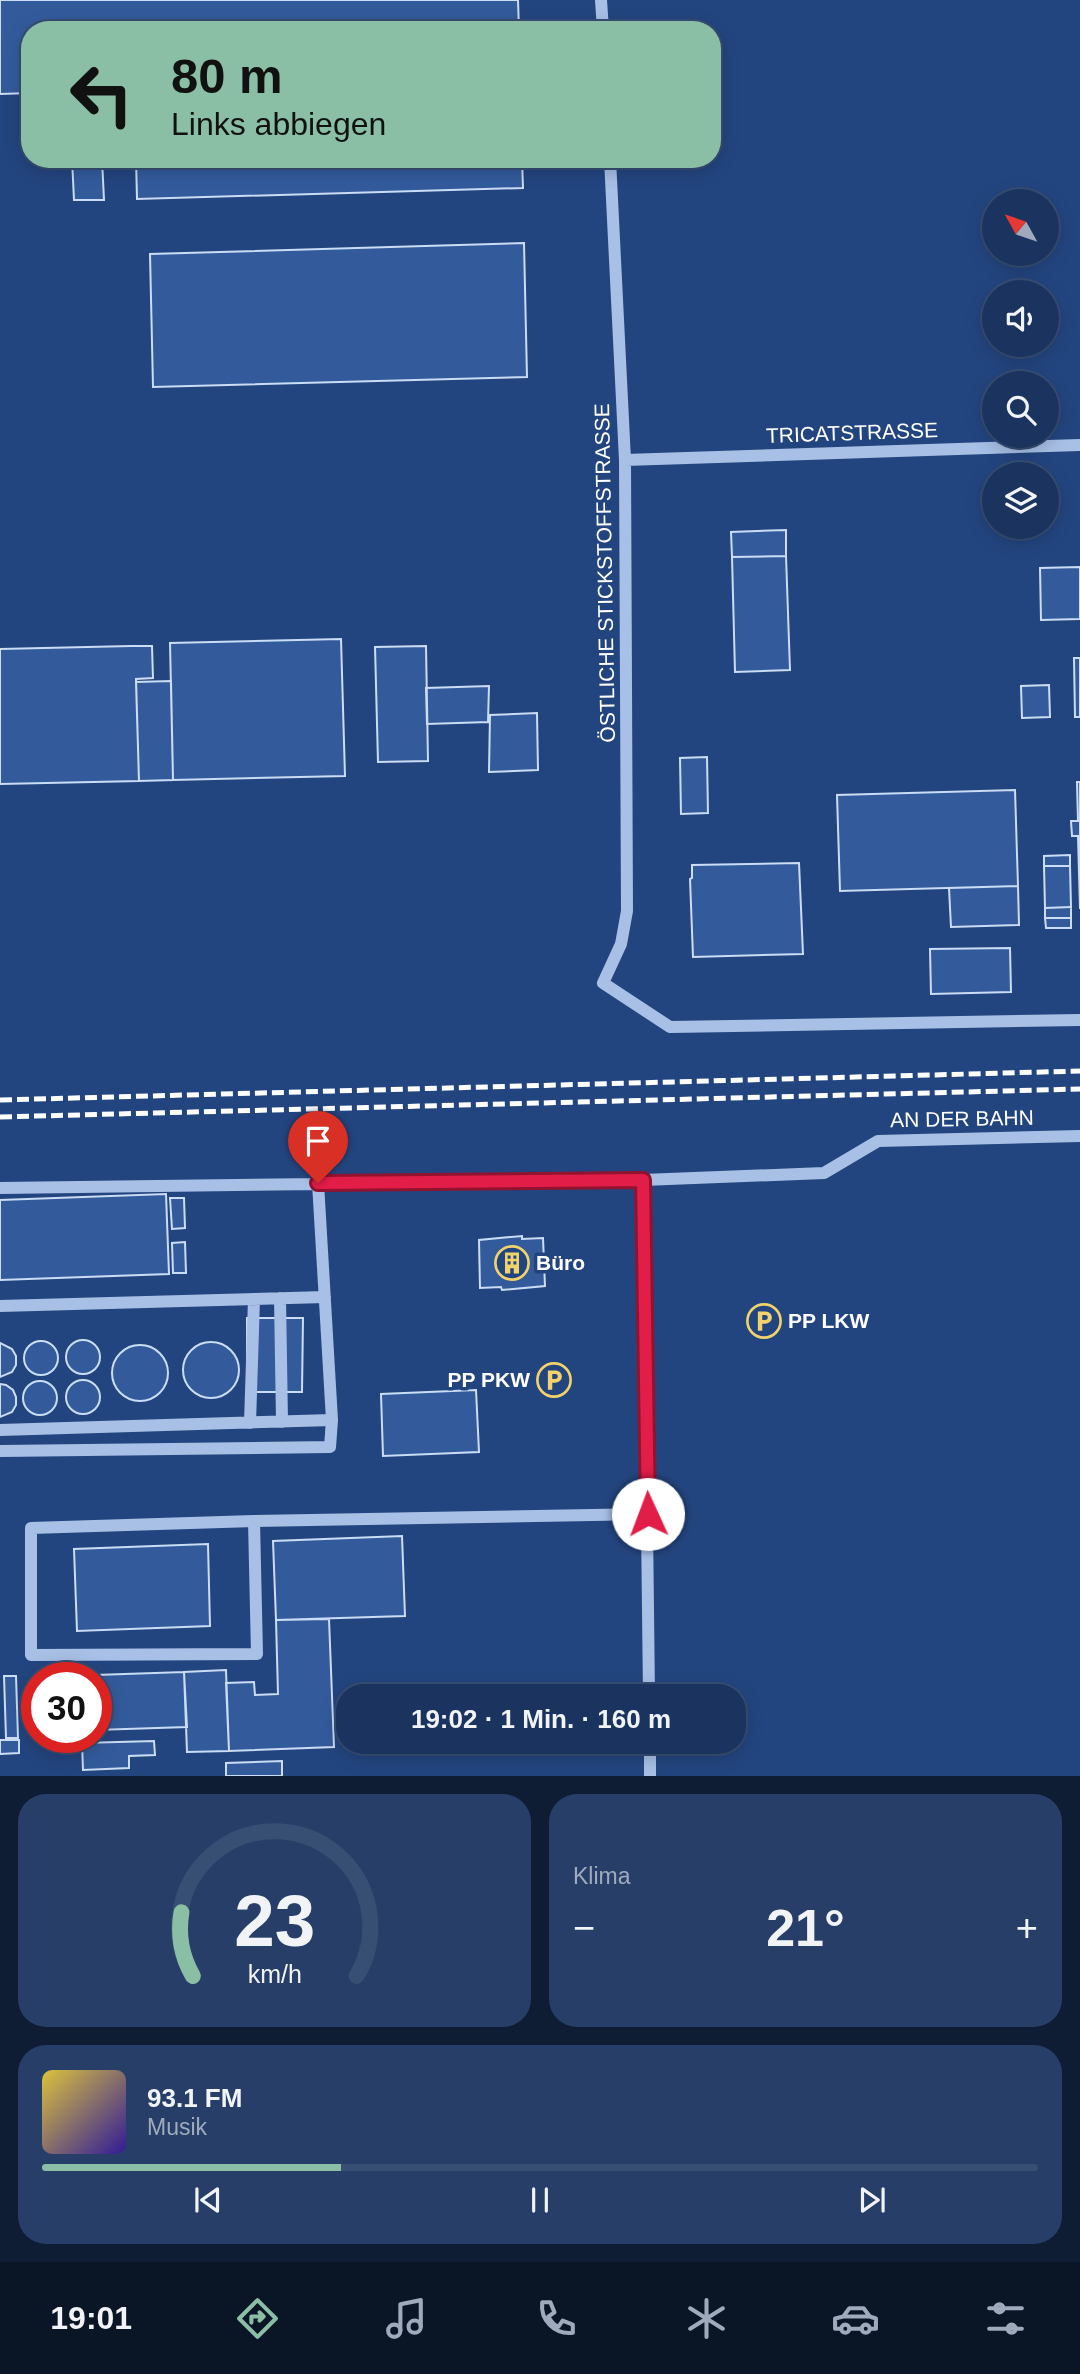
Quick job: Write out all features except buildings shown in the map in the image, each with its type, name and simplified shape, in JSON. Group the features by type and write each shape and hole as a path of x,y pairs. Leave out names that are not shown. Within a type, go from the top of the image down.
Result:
{"street":[{"path":"601,0 602,21"},
{"name":"ÖSTLICHE STICKSTOFFSTRASSE","path":"610,168 625,460 627,911 621,944 603,983 670,1027 1080,1020"},
{"name":"TRICATSTRASSE","path":"625,460 1080,444"},
{"name":"AN DER BAHN","path":"0,1188 643,1180 824,1173 878,1141 1080,1136"},
{"path":"643,1180 649,1684"},
{"path":"0,1451 330,1447 332,1420 318,1183"},
{"path":"0,1306 325,1297"},
{"path":"280,1298 282,1422"},
{"path":"250,1423 254,1299"},
{"path":"0,1430 332,1420"},
{"path":"254,1521 257,1654 31,1655 31,1528 254,1521 648,1514"},
{"path":"650,1754 650,1776"}],"railway":[{"path":"0,1100 1080,1071"},
{"path":"0,1117 1080,1089"}],"place":[{"name":"Büro","path":"512,1263"},
{"name":"PP LKW","path":"764,1321"},
{"name":"PP PKW","path":"554,1380"}],"route":[{"path":"318,1183 643,1180 648,1514"}]}
